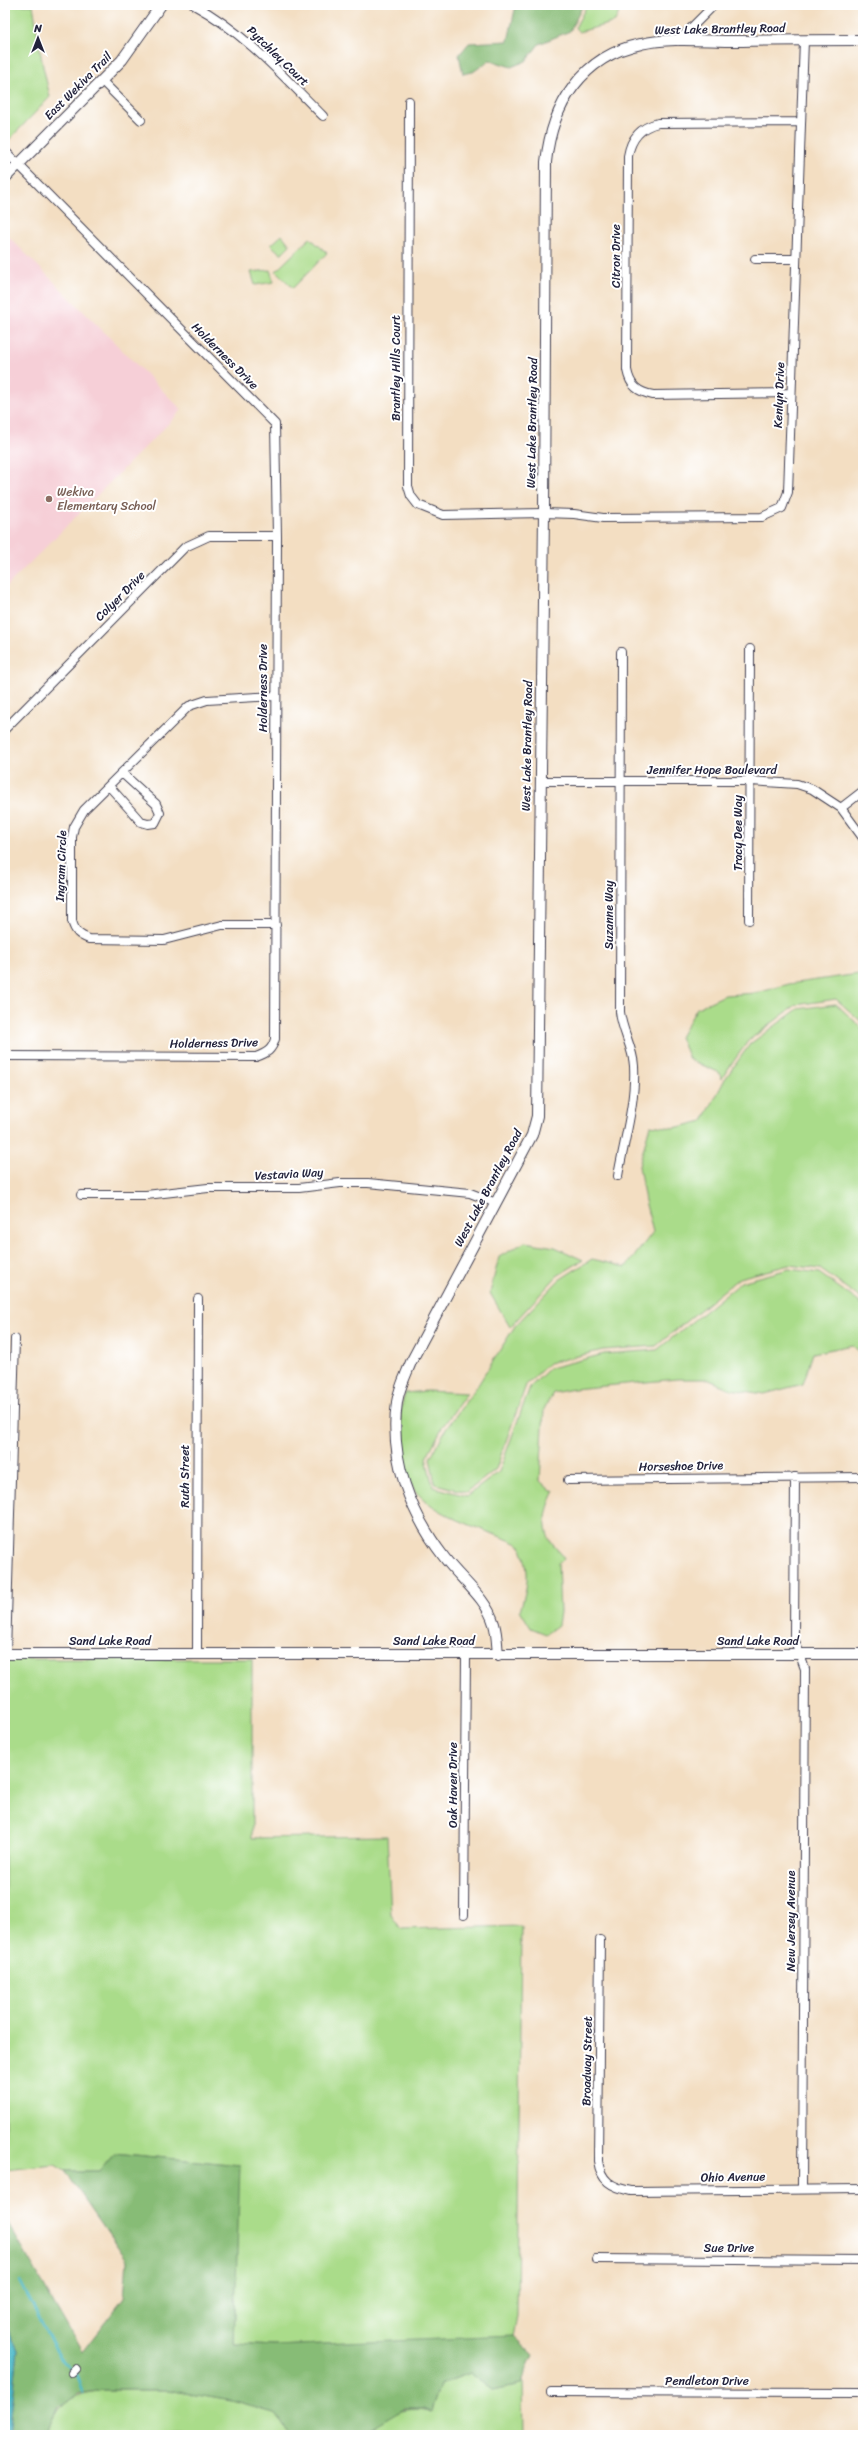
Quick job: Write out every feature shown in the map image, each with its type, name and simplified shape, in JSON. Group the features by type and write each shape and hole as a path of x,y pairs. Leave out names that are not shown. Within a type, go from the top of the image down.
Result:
{"street":[{"name":"East Wekiva Trail","path":"5,178 102,81 140,38 161,5"},
{"name":"Pytchley Court","path":"194,5 214,16 234,31 323,116"},
{"path":"678,41 714,5"},
{"name":"Kenlyn Drive","path":"544,513 574,514 611,518 762,517 774,513 782,508 787,502 804,40"},
{"name":"West Lake Brantley Road","path":"498,1654 495,1626 489,1611 444,1558 412,1503 401,1473 395,1437 397,1400 410,1362 532,1135 537,1116 544,513 546,162 551,129 558,110 567,94 585,72 618,52 641,44 678,41 863,40"},
{"path":"102,81 141,120"},
{"name":"Brantley Hills Court","path":"408,100 408,486 411,496 418,505 443,515 544,513"},
{"name":"Citron Drive","path":"791,393 653,395 636,390 631,384 628,370 628,156 630,145 641,130 647,126 658,123 801,122"},
{"name":"Holderness Drive","path":"5,151 275,424 277,536 275,696 275,1039 272,1048 266,1054 256,1057 5,1056"},
{"path":"755,259 796,259"},
{"name":"Colyer Drive","path":"5,729 185,547 209,536 277,536"},
{"name":"Tracy Dee Way","path":"750,650 750,920"},
{"name":"Suzanne Way","path":"618,1176 634,1080 632,1053 621,1022 620,1012 622,652"},
{"name":"Ingram Circle","path":"275,696 207,700 189,706 84,810 74,827 72,921 74,929 78,934 89,939 164,940 222,925 276,925"},
{"path":"109,786 142,822 148,824 155,823 160,813 156,804 122,773"},
{"name":"Jennifer Hope Boulevard","path":"540,781 750,781 797,784 812,789 841,808 863,838"},
{"path":"841,808 863,791"},
{"name":"Vestavia Way","path":"81,1195 146,1195 208,1188 299,1188 340,1183 368,1183 470,1193 496,1203"},
{"name":"Ruth Street","path":"197,1653 198,1298"},
{"path":"6,1654 15,1339"},
{"path":"795,1477 794,1638 800,1654"},
{"name":"Horseshoe Drive","path":"568,1480 863,1477"},
{"name":"Sand Lake Road","path":"6,1654 863,1654"},
{"name":"Oak Haven Drive","path":"464,1915 466,1654"},
{"name":"New Jersey Avenue","path":"800,1654 805,1669 802,2188"},
{"name":"Broadway Street","path":"600,1940 598,2161 600,2172 606,2182"},
{"name":"Ohio Avenue","path":"606,2182 616,2188 631,2191 802,2188 863,2189"},
{"name":"Sue Drive","path":"596,2259 863,2261"},
{"name":"Pendleton Drive","path":"551,2392 863,2393"}],"shaded area":[{"name":"Wekiva Elementary School","path":"5,233 182,410 5,588"}],"green space":[{"path":"5,5 33,5 42,62 50,97 5,144"},
{"path":"516,5 583,5 570,31 539,44 526,61 511,67 490,60 473,72 463,74 459,55 469,43 508,41"},
{"path":"587,5 622,5 615,22 579,32 575,28"},
{"path":"282,235 290,245 281,254 271,245"},
{"path":"310,238 327,253 293,288 276,271"},
{"path":"270,270 274,282 255,285 251,272"},
{"path":"863,974 863,1023 836,999 796,1005 748,1041 721,1079 720,1073 689,1059 680,1037 697,1008 725,995 757,993 789,984"},
{"path":"836,1004 863,1029 863,1300 820,1269 789,1265 739,1278 656,1346 603,1350 549,1363 526,1385 496,1469 467,1492 435,1484 430,1458 446,1429 478,1385 515,1326 559,1280 592,1259 626,1267 653,1232 645,1201 639,1166 650,1125 674,1128 703,1121 725,1079 750,1044 798,1009"},
{"path":"525,1242 555,1247 583,1260 557,1276 510,1327 490,1293 499,1257"},
{"path":"789,1269 819,1273 863,1305 863,1355 852,1345 813,1353 803,1384 764,1394 731,1389 707,1379 677,1379 574,1389 553,1393 544,1409 540,1481 551,1491 555,1491 546,1516 546,1529 551,1542 564,1559 558,1563 560,1612 558,1625 546,1634 531,1628 520,1610 527,1584 527,1570 520,1545 452,1517 439,1510 417,1493 411,1484 406,1473 400,1435 400,1421 405,1393 427,1391 467,1393 443,1426 426,1458 433,1487 467,1496 499,1472 530,1387 550,1368 604,1354 657,1350 741,1282"},
{"path":"5,1659 252,1659 252,1838 387,1836 391,1915 401,1929 521,1926 517,2316 513,2337 274,2346 234,2344 239,2165 114,2153 99,2171 65,2171 55,2165 5,2170"},
{"path":"114,2153 240,2165 234,2344 274,2346 513,2336 534,2356 521,2384 493,2390 470,2373 440,2384 431,2412 423,2409 404,2409 360,2435 290,2435 274,2413 232,2401 168,2390 104,2390 77,2394 59,2407 46,2435 9,2435 18,2351 5,2324 5,2218 82,2352 124,2298 127,2260 65,2171 99,2171"},
{"path":"470,2373 493,2390 521,2384 523,2380 524,2435 360,2435 385,2418 402,2411 411,2409 431,2412 440,2384"},
{"path":"104,2390 168,2390 232,2401 274,2413 290,2435 46,2435 56,2414 66,2402 81,2395"}],"water":[{"path":"5,2324 18,2351 9,2435 5,2435"}],"waterway":[{"path":"20,2281 61,2359 76,2374 83,2393"}],"place":[{"name":"Wekiva Elementary School","path":"49,499"}]}
